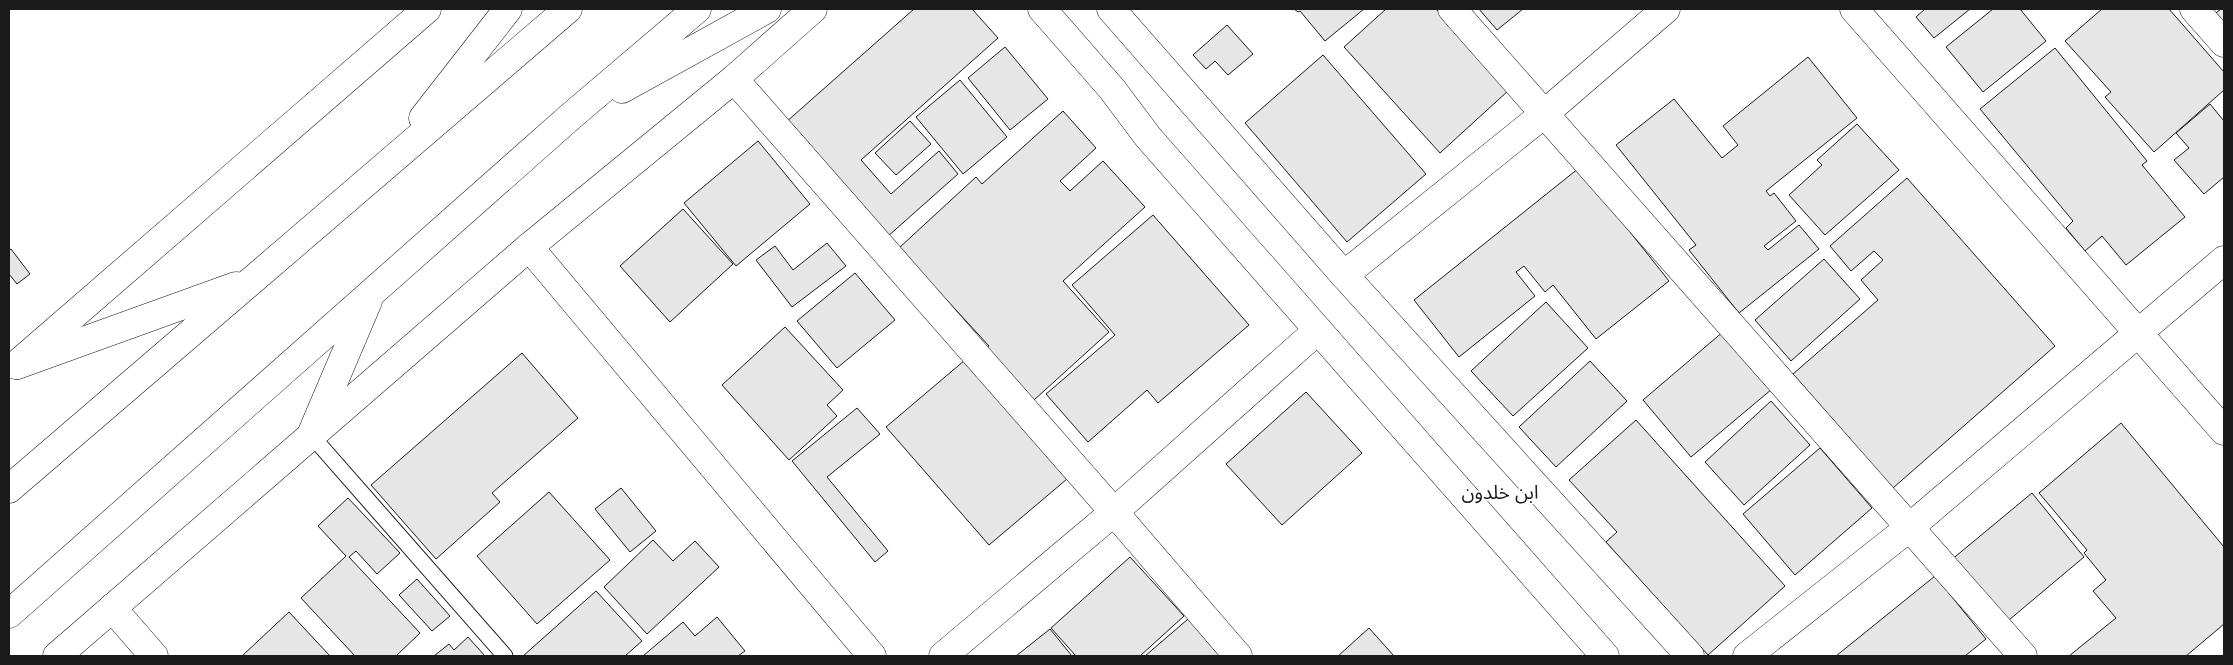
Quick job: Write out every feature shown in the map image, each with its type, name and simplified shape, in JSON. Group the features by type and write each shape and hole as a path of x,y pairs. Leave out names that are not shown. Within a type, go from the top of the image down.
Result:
{"street":[{"path":"13,368 427,9"},
{"path":"386,165 508,9"},
{"path":"9,489 568,9"},
{"path":"9,614 570,117 698,9"},
{"path":"570,117 768,9"},
{"path":"57,656 529,247 734,79 812,9"},
{"path":"1042,9 1112,88 1148,137 1604,656"},
{"path":"1112,9 1344,275 1690,656"},
{"path":"1452,9 2022,656"},
{"path":"1344,275 1544,114 1666,9"},
{"path":"1854,9 2224,431"},
{"path":"2194,9 2224,43"},
{"path":"734,79 1238,656"},
{"path":"529,247 872,656"},
{"path":"1747,656 1910,527 2224,260"},
{"path":"13,368 252,281"},
{"path":"311,435 371,294"},
{"path":"943,656 1114,512 1318,330"},
{"path":"112,608 154,656"}],"lane":[{"path":"311,435 505,656"}],"building":[{"path":"914,9 972,9 998,38 861,160 891,194 939,151 958,174 887,237 785,123"},
{"path":"1294,9 1364,9 1325,41 1300,11 1298,12"},
{"path":"1386,9 1436,9 1509,90 1440,153 1344,47"},
{"path":"1479,9 1523,9 1497,30"},
{"path":"1925,9 1970,9 1934,38 1916,17"},
{"path":"1993,9 2020,9 2046,41 1983,92 1946,47"},
{"path":"2102,9 2169,9 2224,72 2224,90 2154,152 2105,97 2111,92 2065,41"},
{"path":"2224,9 2224,23 2216,13"},
{"path":"1227,25 1253,54 1228,75 1215,61 1206,69 1193,55"},
{"path":"1005,47 1048,99 1010,130 968,78"},
{"path":"2055,48 2147,161 2142,165 2185,217 2126,265 2102,236 2085,251 2066,228 2073,221 1980,109"},
{"path":"1323,55 1426,174 1347,242 1245,123"},
{"path":"1808,57 1857,118 1766,191 1770,196 1774,193 1796,221 1764,246 1768,250 1799,225 1819,249 1739,313 1689,250 1696,245 1616,145 1674,99 1722,158 1738,145 1723,126"},
{"path":"960,80 1007,137 963,174 916,117"},
{"path":"2210,104 2224,121 2224,177 2204,194 2174,160 2189,148 2176,133"},
{"path":"1063,111 1096,148 1060,181 1070,191 1103,161 1145,207 1063,281 1109,332 1034,400 986,348 989,346 899,248 976,177 982,184"},
{"path":"910,121 931,144 896,175 875,153"},
{"path":"1857,124 1899,170 1825,235 1789,195 1822,165 1817,160"},
{"path":"758,141 810,204 736,266 684,203"},
{"path":"1579,168 1669,281 1596,339 1553,285 1545,292 1524,266 1516,272 1535,296 1459,357 1414,300"},
{"path":"1907,178 2055,346 1893,488 1793,374 1878,300 1861,280 1883,260 1874,251 1851,271 1830,246"},
{"path":"683,209 733,264 670,322 620,266"},
{"path":"1153,215 1249,325 1158,403 1147,390 1088,442 1046,394 1115,335 1072,285"},
{"path":"827,243 846,266 792,307 756,260 775,246 793,270"},
{"path":"11,249 30,274 17,284 9,274 9,250"},
{"path":"1824,259 1860,299 1791,361 1755,320"},
{"path":"855,273 895,320 837,368 797,321"},
{"path":"1546,302 1588,348 1513,416 1471,371"},
{"path":"785,327 843,390 827,405 837,416 789,460 722,385"},
{"path":"1724,331 1772,389 1691,457 1643,400"},
{"path":"522,353 578,418 492,493 500,502 436,559 371,485"},
{"path":"965,360 1067,479 989,545 886,427"},
{"path":"1590,361 1627,401 1556,467 1519,427"},
{"path":"1306,392 1362,453 1282,525 1226,464"},
{"path":"1771,401 1810,445 1744,505 1705,462"},
{"path":"857,408 880,434 827,477 888,551 875,562 792,461"},
{"path":"1636,420 1785,586 1708,655 1606,542 1617,532 1569,480"},
{"path":"2121,423 2224,547 2224,624 2186,656 2069,656 2116,618 2093,591 2106,580 2084,553 2087,550 2039,493"},
{"path":"1820,448 1872,508 1795,575 1743,514"},
{"path":"621,488 656,531 630,552 595,509"},
{"path":"549,492 610,560 537,624 477,556"},
{"path":"2032,493 2084,557 2003,625 1950,561"},
{"path":"348,498 400,553 377,574 356,551 349,557 420,633 396,656 355,656 301,598 346,556 318,526"},
{"path":"653,540 673,561 695,541 719,567 647,634 604,587"},
{"path":"1130,557 1184,616 1140,656 1076,656 1051,628"},
{"path":"1935,576 1986,639 1965,656 1836,656"},
{"path":"417,579 450,616 432,631 399,595"},
{"path":"596,591 642,641 625,656 523,656"},
{"path":"289,612 330,656 242,656"},
{"path":"717,617 745,651 738,656 643,656 683,622 695,636"},
{"path":"1188,619 1220,656 1145,656"},
{"path":"1369,628 1394,656 1338,656"},
{"path":"1050,629 1072,656 1016,656"},
{"path":"468,637 485,656 434,656 449,644 454,650"}],"district":[{"name":"ابن خلدون","path":"1500,492"}]}
